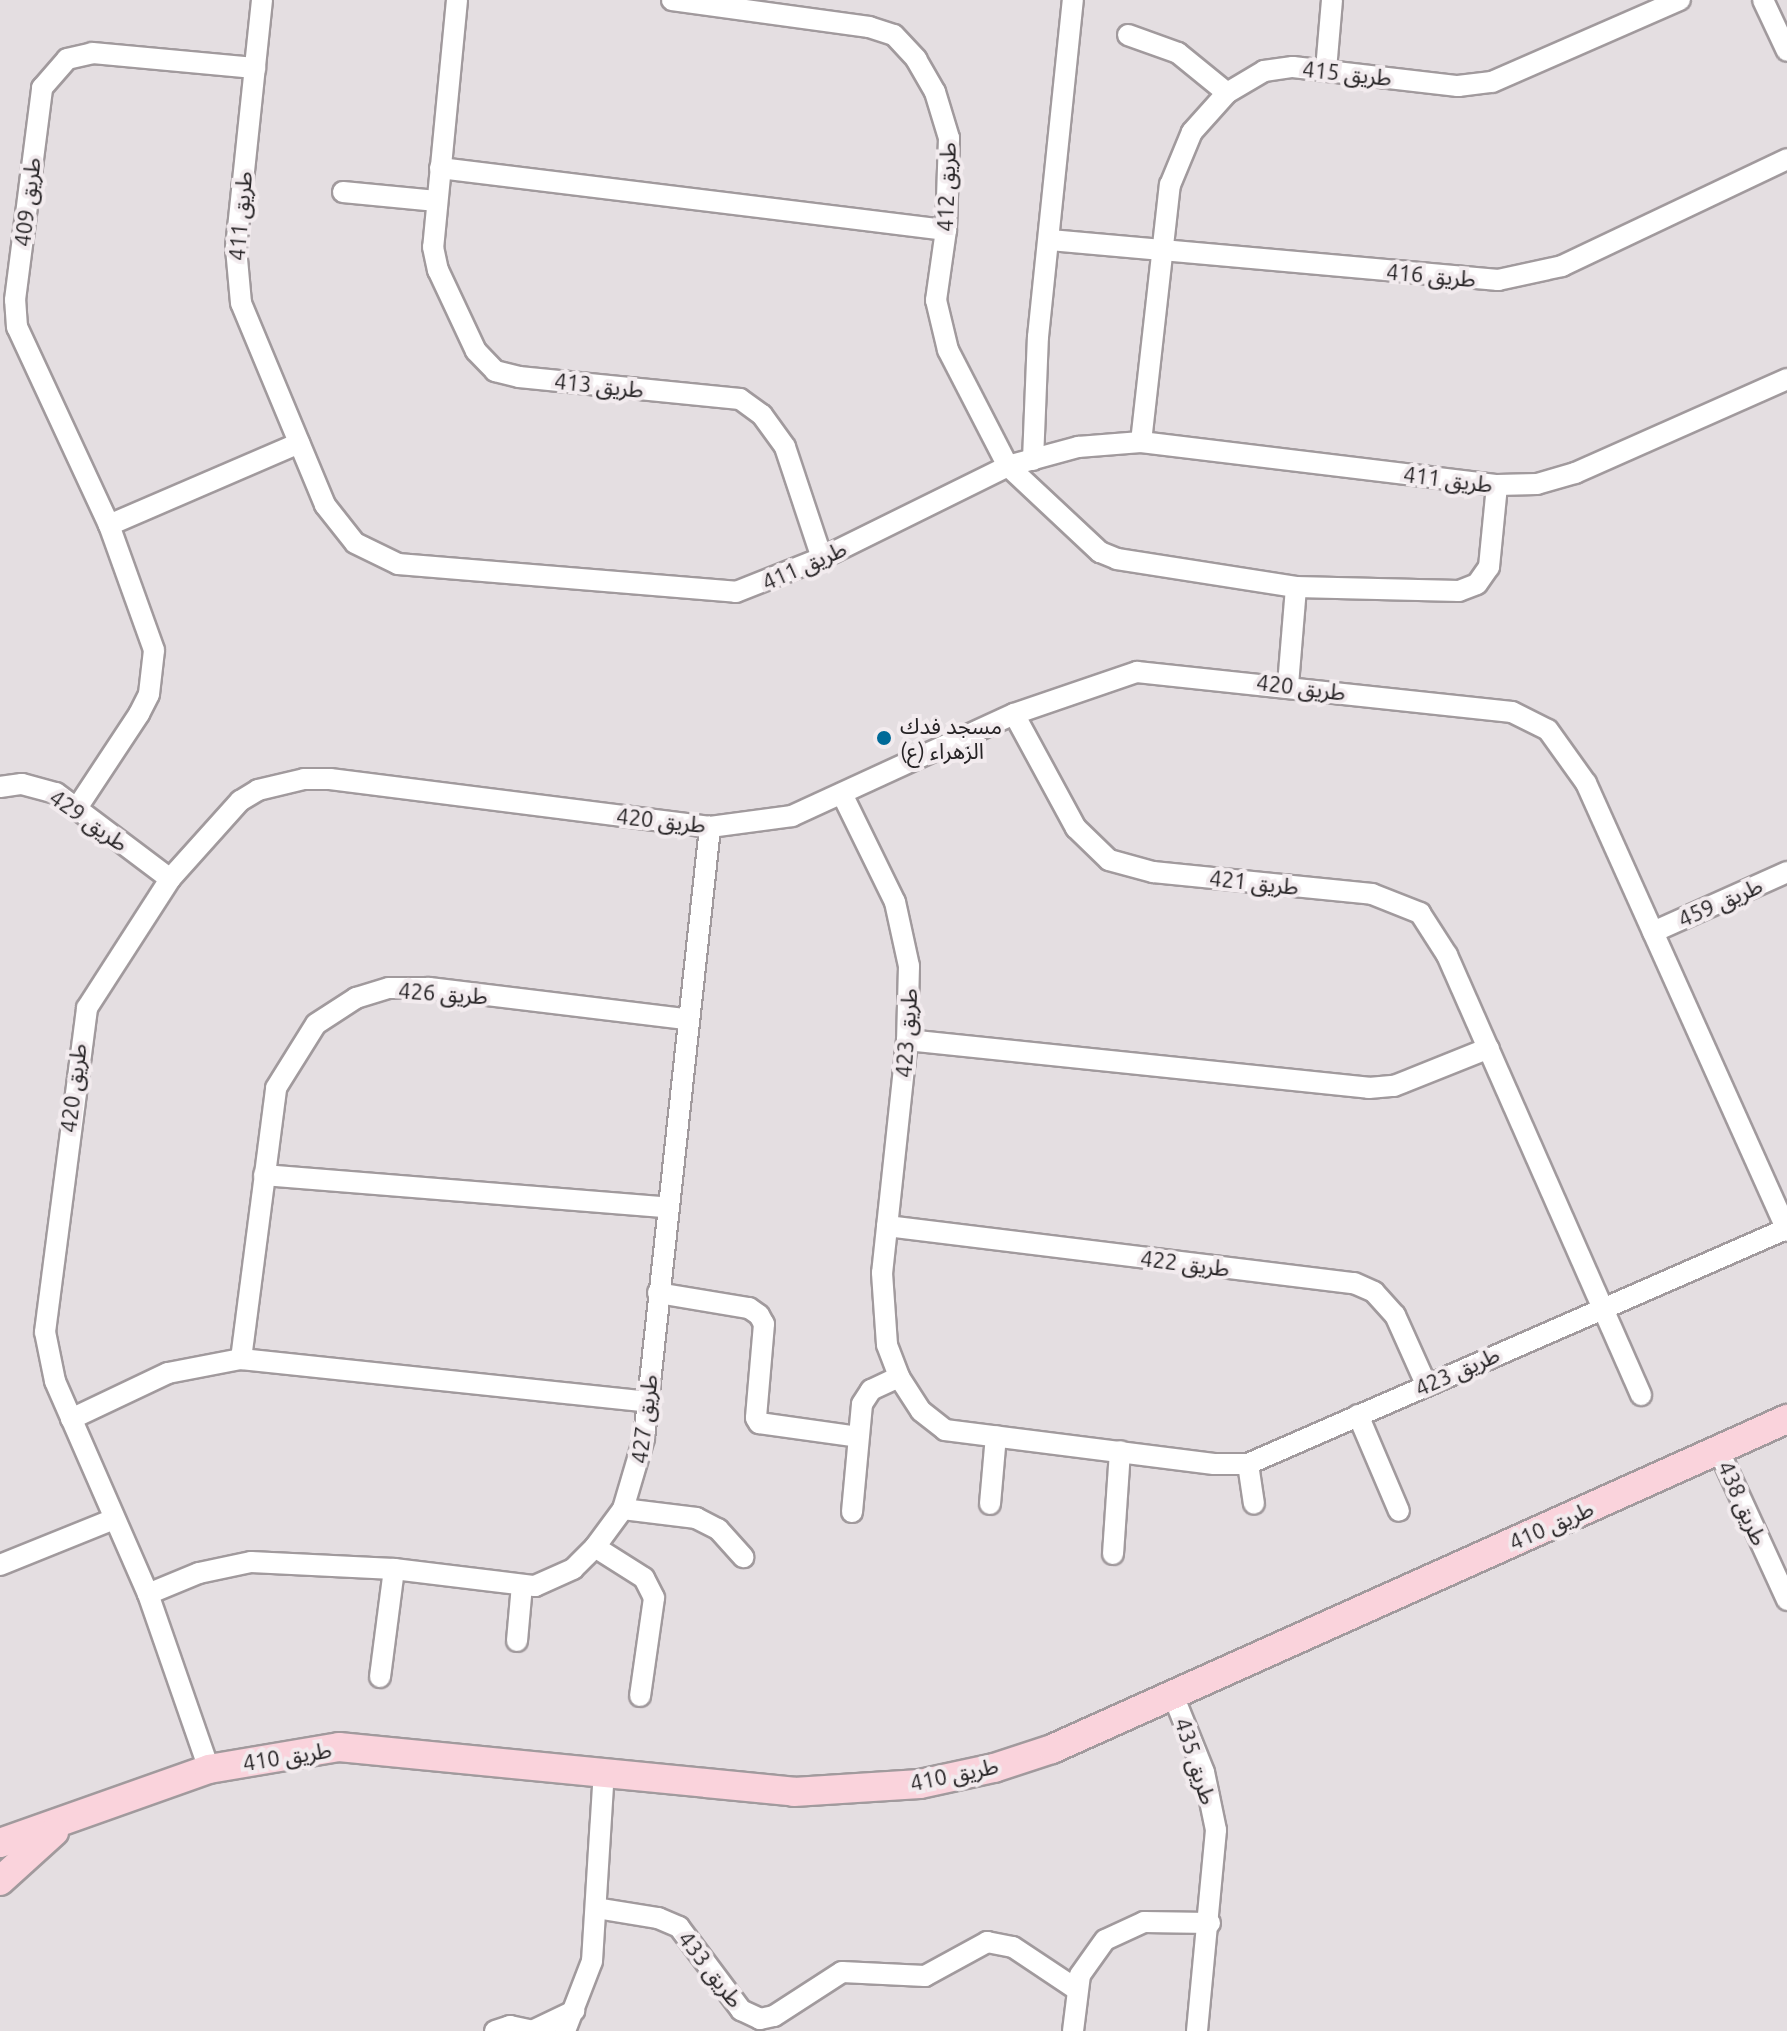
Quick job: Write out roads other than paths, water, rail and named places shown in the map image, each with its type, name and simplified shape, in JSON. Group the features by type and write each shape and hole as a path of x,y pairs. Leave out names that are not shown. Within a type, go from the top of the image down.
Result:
{"street":[{"name":"طريق 411","path":"262,0 236,248 237,285 247,321 338,525 375,556 398,564 719,594 755,587 822,558 1008,466 1078,447 1141,442 1497,485 1537,484 1575,473 1787,379"},
{"name":"طريق 413","path":"457,0 433,247 438,270 476,351 495,371 740,399 762,415 785,447 822,558"},
{"name":"طريق 412","path":"672,0 740,6 894,35 916,59 944,116 949,138 946,230 936,300 939,324 1008,466"},
{"path":"1033,460 1038,337 1073,0"},
{"path":"1326,70 1332,0"},
{"name":"طريق 415","path":"1141,442 1162,251 1175,166 1192,132 1227,93 1251,77 1279,68 1326,70 1458,86 1492,82 1680,0"},
{"path":"1763,0 1787,51"},
{"path":"1128,35 1178,53 1227,93"},
{"name":"طريق 409","path":"77,808 139,714 153,673 150,631 109,525 17,327 15,300 42,88 56,66 92,53 255,68"},
{"name":"طريق 416","path":"1050,240 1475,280 1520,278 1562,266 1787,159"},
{"path":"440,168 946,230"},
{"path":"343,192 437,201"},
{"path":"109,525 299,443"},
{"path":"1008,466 1089,542 1117,559 1296,587 1469,588 1489,567 1497,485"},
{"path":"1288,685 1296,587"},
{"name":"طريق 420","path":"209,1769 148,1594 71,1419 48,1358 45,1332 80,1031 98,986 170,879 240,801 258,790 304,779 710,827 792,816 843,796 1014,714 1137,672 1288,685 1512,712 1537,721 1558,740 1586,783 1787,1230"},
{"name":"طريق 421","path":"1014,714 1076,828 1109,860 1153,872 1372,894 1420,913 1447,955 1641,1395"},
{"name":"طريق 429","path":"0,787 40,786 77,808 170,879"},
{"name":"طريق 423","path":"843,796 902,923 909,966 907,1040 887,1226 883,1317 899,1377 921,1411 945,1430 1248,1464 1426,1384 1787,1230"},
{"name":"طريق 427","path":"148,1594 199,1573 251,1562 394,1569 522,1585 553,1580 595,1547 623,1509 637,1473 647,1402 686,1019 710,827"},
{"name":"طريق 459","path":"1653,932 1787,872"},
{"name":"طريق 426","path":"241,1359 276,1088 316,1024 356,998 389,988 429,988 686,1019"},
{"path":"907,1040 1369,1088 1394,1086 1489,1048"},
{"path":"264,1175 666,1207"},
{"name":"طريق 422","path":"887,1226 1354,1283 1374,1292 1395,1315 1426,1384"},
{"path":"658,1293 749,1308 759,1315 764,1324 756,1418 759,1423 858,1437"},
{"path":"71,1419 168,1373 241,1359 647,1402"},
{"path":"852,1512 858,1437 866,1396 899,1377"},
{"path":"1358,1415 1399,1511"},
{"name":"طريق 410","path":"0,1843 63,1824 209,1769 339,1747 794,1792 920,1784 1052,1749 1787,1419"},
{"path":"990,1504 996,1436"},
{"name":"طريق 438","path":"1718,1449 1787,1600"},
{"path":"1113,1554 1120,1451"},
{"path":"1248,1464 1254,1504"},
{"path":"623,1509 696,1518 718,1529 743,1557"},
{"path":"0,1565 114,1519"},
{"path":"595,1547 644,1578 654,1598 640,1696"},
{"path":"380,1677 394,1569"},
{"path":"517,1641 522,1585"},
{"name":"طريق 435","path":"1173,1695 1204,1772 1214,1812 1210,1923 1197,2031"},
{"path":"565,2031 590,1974 604,1772"},
{"name":"طريق 410","path":"0,1881 63,1824"},
{"name":"طريق 433","path":"596,1908 658,1918 679,1927 741,2010 760,2019 774,2016 842,1972 925,1976 987,1942 1013,1947 1076,1989"},
{"path":"1073,2031 1076,1989 1095,1950 1117,1932 1144,1922 1210,1923"},
{"path":"495,2031 510,2026 532,2031 574,2011"}],"place":[{"name":"مسجد فدك الزهراء (ع)","path":"884,738"}]}
